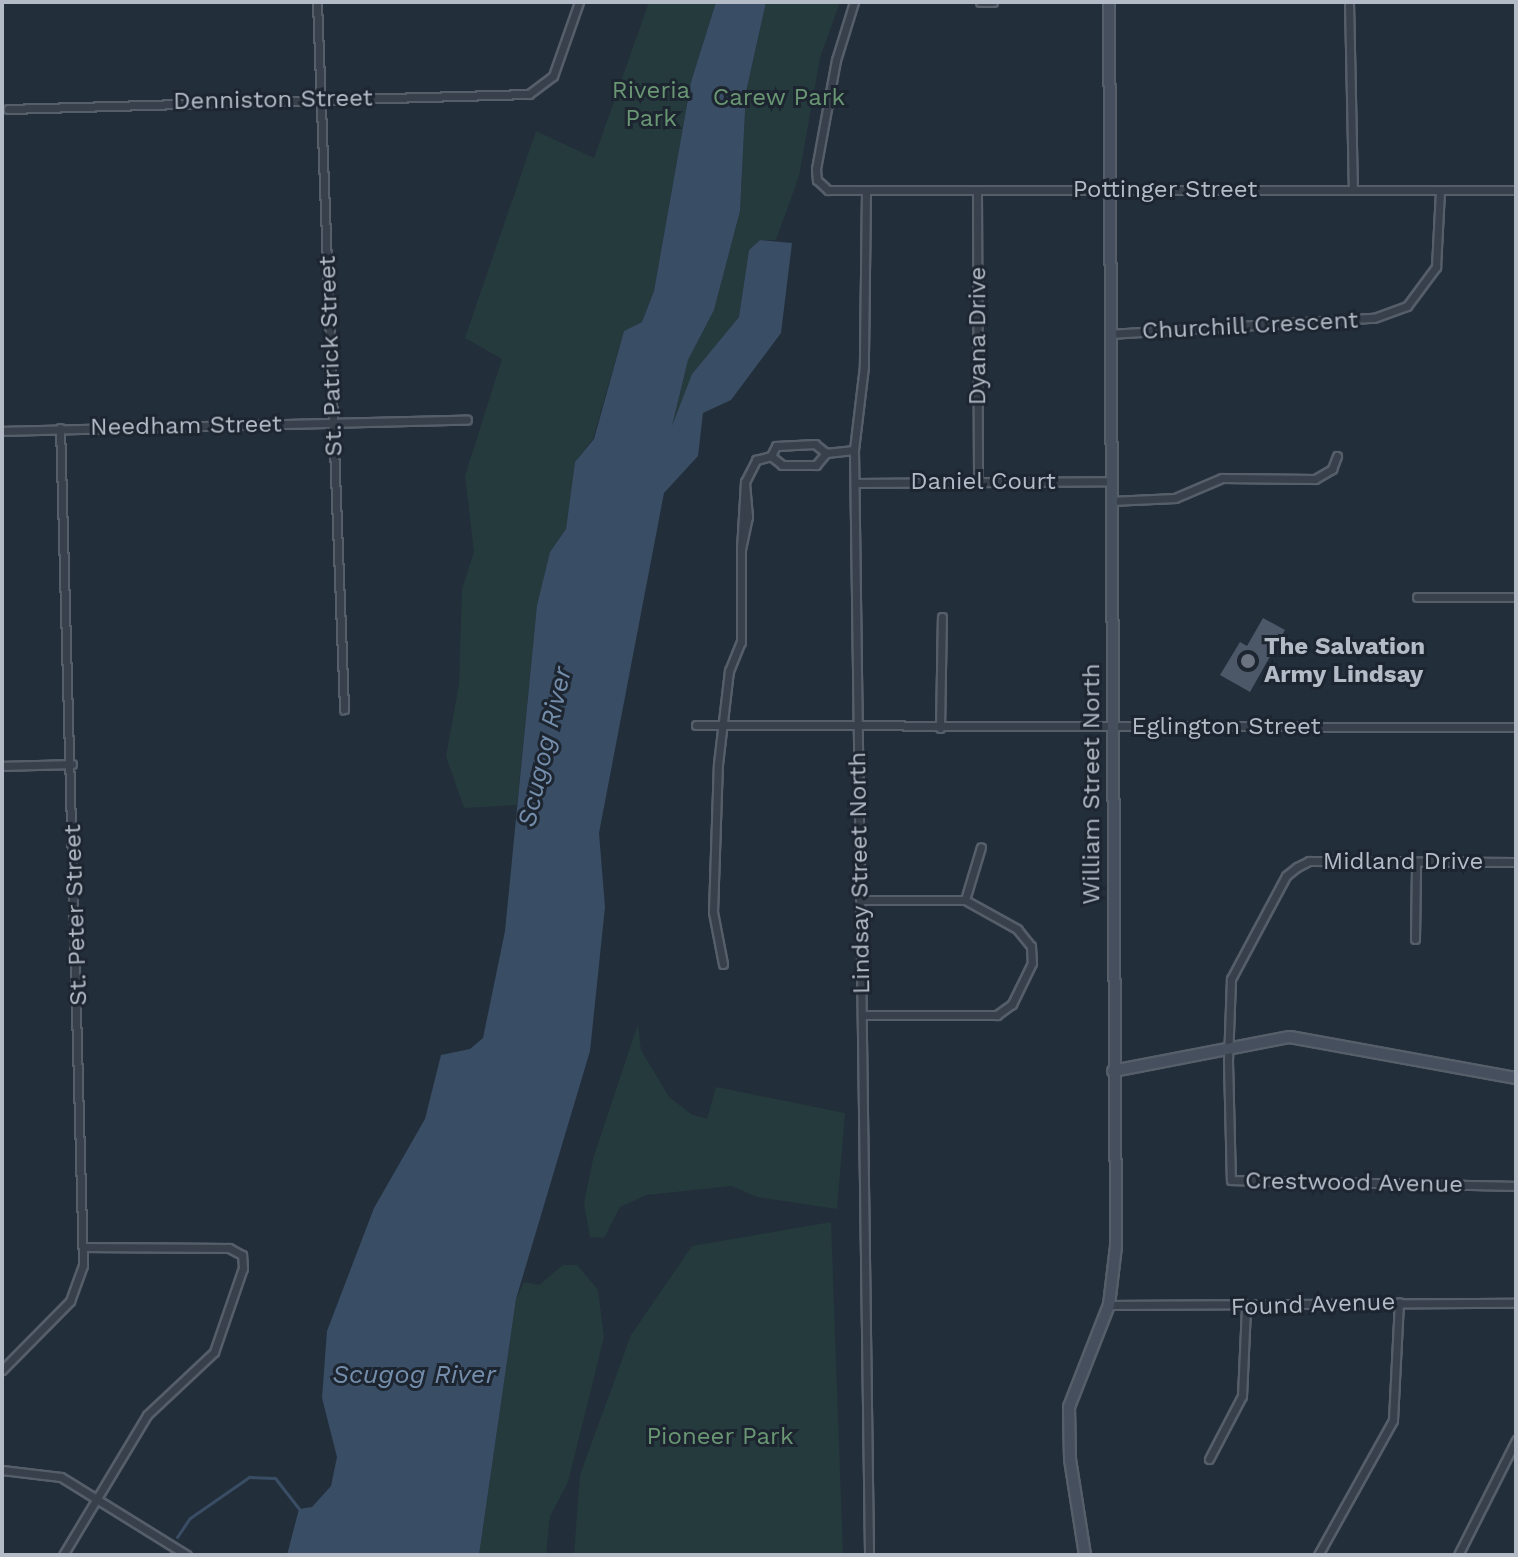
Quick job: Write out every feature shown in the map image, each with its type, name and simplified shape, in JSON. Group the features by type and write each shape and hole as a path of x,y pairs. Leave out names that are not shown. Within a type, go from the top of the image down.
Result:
{"street":[{"name":"St. Patrick Street","path":"317,2 344,709"},
{"name":"Denniston Street","path":"8,109 537,89 553,76 579,2"},
{"name":"Pottinger Street","path":"854,2 836,60 817,180 828,190 1516,190"},
{"path":"980,2 993,2"},
{"name":"William Street North","path":"1085,1555 1070,1459 1069,1407 1109,1305 1116,1246 1109,2"},
{"path":"1349,2 1353,190"},
{"name":"Lindsay Street North","path":"866,191 864,366 854,450 869,1555"},
{"name":"Dyana Drive","path":"977,191 978,482"},
{"name":"Churchill Crescent","path":"1109,334 1374,318 1407,306 1436,267 1440,191"},
{"name":"Needham Street","path":"2,431 467,420"},
{"name":"St. Peter Street","path":"2,1370 70,1301 81,1281 84,1247 60,428"},
{"path":"723,964 713,902 729,671 741,642 745,482 756,460 771,456 776,446 815,444 826,453"},
{"path":"771,456 782,465 816,465 826,453 854,450"},
{"path":"1111,501 1175,498 1222,478 1315,479 1332,469 1337,456"},
{"name":"Daniel Court","path":"856,483 1111,481"},
{"path":"1417,597 1516,597"},
{"path":"940,728 942,617"},
{"name":"Eglington Street","path":"696,725 940,728 1516,727"},
{"path":"2,766 72,764"},
{"path":"965,900 981,847"},
{"name":"Midland Drive","path":"1228,1045 1231,979 1286,876 1309,861 1416,864 1516,862"},
{"path":"1415,939 1416,864"},
{"path":"862,900 965,900 1017,929 1031,946 1032,963 1012,1004 997,1015 862,1015"},
{"path":"1113,1071 1228,1045 1290,1037 1516,1078"},
{"name":"Crestwood Avenue","path":"1228,1045 1231,1180 1516,1186"},
{"path":"63,1555 147,1415 214,1352 244,1259 229,1248 84,1247"},
{"path":"1318,1555 1393,1420 1399,1302"},
{"name":"Found Avenue","path":"1109,1305 1246,1308 1399,1302 1516,1303"},
{"path":"1209,1459 1242,1396 1246,1308"},
{"path":"1458,1555 1506,1467 1516,1440"},
{"path":"1506,1467 1516,1472"},
{"path":"2,1470 50,1473 187,1555"}],"green space":[{"name":"Riveria Park","path":"649,2 716,2 691,82 654,291 642,322 624,331 593,439 575,462 566,529 550,552 537,605 517,805 464,808 446,756 459,684 462,589 474,552 465,476 502,359 465,338 536,131 594,158"},
{"name":"Carew Park","path":"766,2 840,2 820,58 799,176 776,240 760,240 749,250 739,317 692,374 681,417 672,427 688,360 714,310 740,211 746,92"},
{"path":"638,1024 641,1050 669,1097 691,1114 707,1119 716,1087 845,1113 837,1209 757,1197 732,1186 647,1195 620,1207 604,1238 590,1237 584,1203 593,1159"},
{"name":"Pioneer Park","path":"831,1222 843,1555 574,1555 580,1475 631,1335 692,1246"},
{"path":"563,1265 577,1265 598,1290 604,1337 568,1482 550,1516 546,1555 479,1555 516,1299 524,1282 539,1285"}],"water":[{"name":"Scugog River","path":"716,2 766,2 746,92 740,211 714,310 688,360 672,426 692,374 739,317 749,250 760,240 792,243 781,333 731,400 703,413 698,456 664,493 599,833 605,907 590,1051 516,1299 479,1555 287,1555 299,1509 312,1507 331,1486 337,1457 322,1398 327,1331 374,1208 425,1119 441,1055 470,1049 483,1038 505,931 537,605 550,552 566,529 575,462 594,439 624,331 642,322 654,291 691,82"}],"building":[{"name":"The Salvation Army Lindsay","path":"1263,618 1285,630 1250,692 1220,675 1240,642 1247,646"}],"waterway":[{"path":"177,1537 190,1518 249,1477 275,1478 299,1509"},
{"path":"169,1555 171,1551"}],"place":[{"name":"The Salvation Army Lindsay","path":"1248,661"}]}
